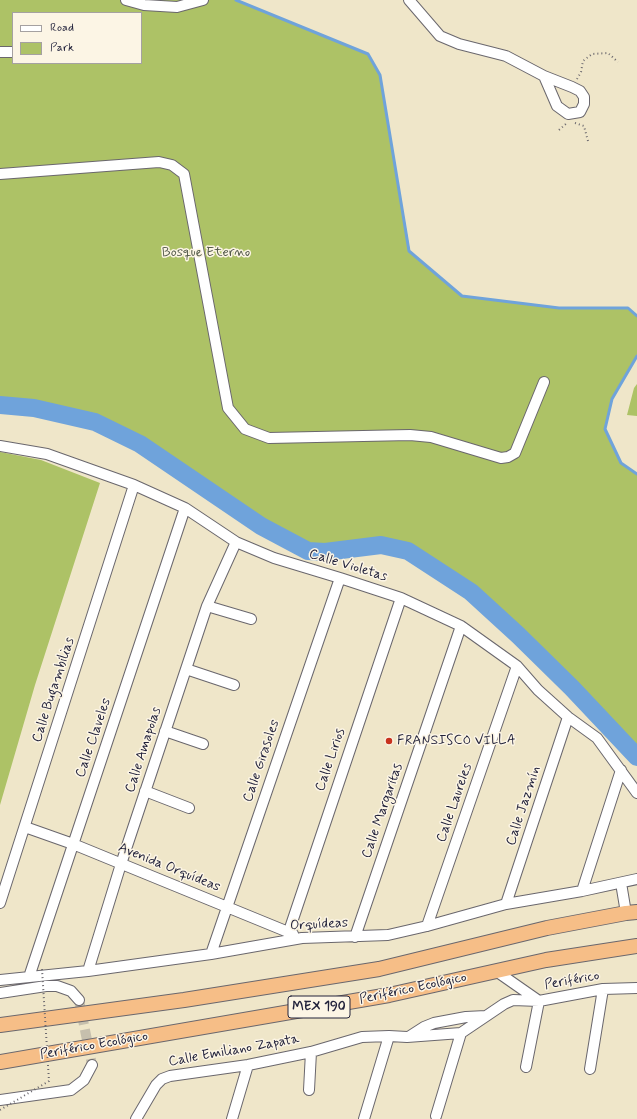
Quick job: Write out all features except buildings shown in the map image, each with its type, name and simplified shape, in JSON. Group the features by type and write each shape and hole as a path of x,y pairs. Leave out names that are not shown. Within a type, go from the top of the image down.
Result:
{"highway":[{"name":"Periférico Ecológico","path":"0,1025 184,1000 379,969 547,928 632,912"},
{"name":"Periférico Ecológico","path":"0,1062 389,995 546,960 637,946"}],"street":[{"path":"126,0 144,5 177,7 202,0"},
{"path":"409,0 440,36 459,44 506,56 544,76 580,91 584,97 584,104 580,112 568,114 557,106 544,76"},
{"path":"0,52 12,52"},
{"path":"0,174 159,162 172,165 184,174 228,408 244,429 269,438 410,435 431,437 501,458 508,457 515,453 544,382"},
{"name":"Calle Violetas","path":"0,446 47,454 134,485 186,508 236,542 274,558 401,598 461,626 517,666 538,690 568,716 597,738 637,793"},
{"name":"Calle Bugambilias","path":"0,903 134,485"},
{"name":"Calle Claveles","path":"29,977 186,508"},
{"name":"Calle Amapolas","path":"88,970 121,864 207,606 236,542"},
{"name":"Calle Girasoles","path":"211,954 340,578"},
{"name":"Calle Lirios","path":"288,931 401,598"},
{"path":"207,606 251,619"},
{"name":"Calle Margaritas","path":"355,937 461,626"},
{"name":"Calle Laureles","path":"428,926 517,666"},
{"path":"186,669 234,685"},
{"name":"Calle Jazmín","path":"506,904 568,716"},
{"path":"165,731 203,744"},
{"path":"582,891 621,770"},
{"path":"145,791 189,808"},
{"name":"Avenida Orquídeas","path":"25,827 73,844 302,938"},
{"name":"Orquídeas","path":"0,980 211,954 302,938 388,935 428,926 506,904 582,891 637,879"},
{"path":"621,883 632,912"},
{"name":"Periférico","path":"496,971 539,1001 604,989 637,988"},
{"path":"0,993 46,986 57,986 71,991 79,1000"},
{"path":"590,1069 604,989"},
{"name":"Calle Emiliano Zapata","path":"136,1119 156,1085 162,1079 170,1076 248,1065 311,1052 362,1037 407,1037 461,1033 504,1004 513,1000 539,1001"},
{"path":"526,1068 539,1001"},
{"path":"407,1037 434,1023 466,1017 486,1016"},
{"path":"436,1116 461,1033"},
{"path":"364,1119 390,1036"},
{"path":"309,1090 311,1052"},
{"path":"0,1100 71,1090 84,1080 92,1065"},
{"path":"232,1119 248,1065"}],"path":[{"path":"572,87 581,72 583,61 592,54 608,53 618,62"},
{"path":"570,121 584,126 588,141"},
{"path":"0,1110 49,1080 42,970"}],"green space":[{"name":"Bosque Eterno","path":"0,0 236,0 368,54 380,75 410,251 462,296 559,308 628,308 637,316 637,356 612,399 605,429 621,463 637,474 637,757 572,688 518,635 471,592 408,551 380,545 325,552 308,551 261,526 140,444 95,422 34,408 0,405"},
{"path":"637,384 637,416 627,415 634,388"},
{"path":"0,452 41,460 100,483 35,685 0,805"}],"waterway":[{"path":"236,0 368,54 380,75 409,251 462,296 559,308 628,308 637,316"},
{"path":"637,356 612,399 605,429 621,463 637,474"},
{"path":"0,405 34,408 95,422 140,444 261,526 308,551 325,552 381,545 408,551 471,592 518,635 572,688 637,757"}],"tunnel":[{"path":"79,1000 92,1065"}],"place":[{"name":"FRANSISCO VILLA","path":"389,741"}]}
